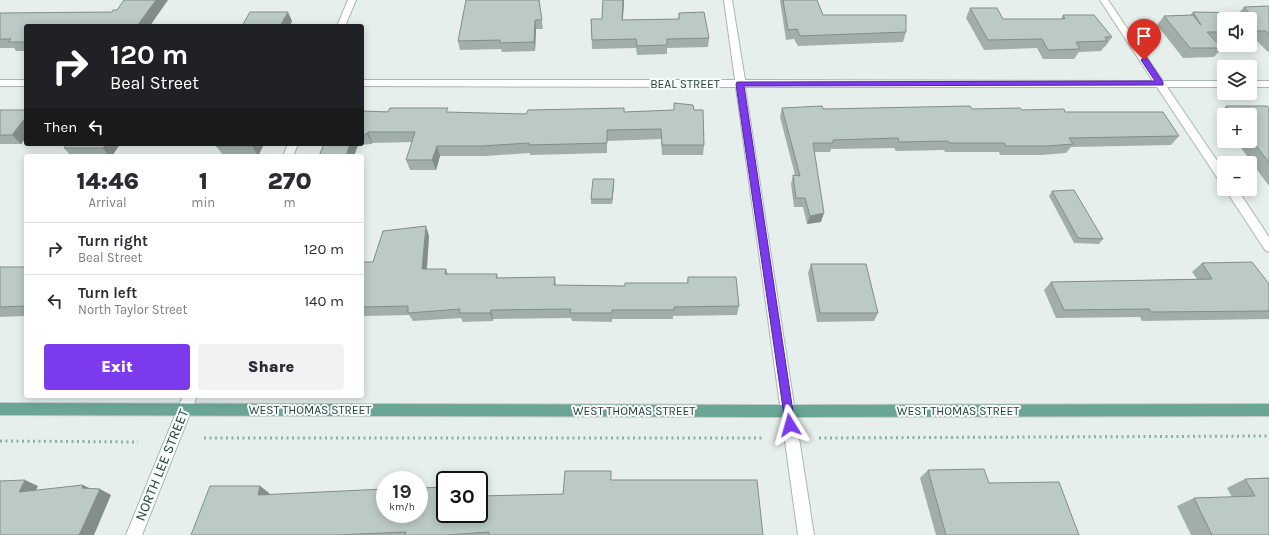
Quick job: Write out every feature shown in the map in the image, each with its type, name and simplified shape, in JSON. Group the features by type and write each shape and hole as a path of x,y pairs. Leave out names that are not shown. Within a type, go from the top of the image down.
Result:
{"main road":[{"name":"WEST THOMAS STREET","path":"0,409 788,412 1269,410"}],"street":[{"path":"342,24 352,0"},
{"path":"728,0 806,535"},
{"path":"1104,0 1217,168"},
{"path":"0,83 24,83"},
{"name":"BEAL STREET","path":"364,83 1217,84"},
{"path":"1257,84 1269,84"},
{"path":"1236,196 1269,247"},
{"name":"NORTH LEE STREET","path":"134,535 189,398"}],"path":[{"path":"819,438 1269,436"},
{"path":"204,438 764,438"},
{"path":"0,441 138,442"}],"building":[{"path":"124,0 156,0 138,24 24,24 24,42 8,42 11,39 0,39 0,13 112,12 113,10 117,10"},
{"path":"466,0 539,0 542,20 535,20 534,42 500,43 500,40 458,41"},
{"path":"603,0 623,0 622,20 679,19 679,13 704,12 709,38 667,39 667,45 637,46 636,39 592,40 591,19 602,19"},
{"path":"783,0 817,0 823,15 906,15 906,32 800,36 797,29 788,30"},
{"path":"1244,7 1269,7 1269,35 1266,31 1257,31 1257,12 1248,12"},
{"path":"970,8 997,8 1003,19 1065,19 1063,15 1094,15 1112,37 1105,37 1107,41 1076,42 1080,49 1048,50 1042,39 988,40"},
{"path":"250,12 288,12 281,24 243,24"},
{"path":"1193,12 1217,12 1217,32 1207,32 1217,43 1217,48 1190,48 1164,16 1193,15 1201,25"},
{"path":"674,103 693,105 694,110 703,110 704,145 662,145 661,129 607,130 607,143 529,145 529,143 482,146 437,146 432,160 406,160 415,132 368,132 367,134 364,134 364,111 388,112 390,108 448,108 446,112 526,114 528,110 624,108 624,112 674,110"},
{"path":"822,106 823,109 970,106 972,109 1064,109 1065,112 1163,112 1179,136 1069,138 1073,144 1047,146 1006,146 1004,143 949,143 948,141 899,142 898,138 833,140 833,143 813,143 824,213 810,216 805,198 796,198 793,175 800,176 782,108"},
{"path":"1226,106 1267,106 1269,108 1269,163 1257,147 1257,108 1228,108"},
{"path":"0,110 24,110 24,120 12,135 0,135"},
{"path":"66,146 104,146 103,148 64,148"},
{"path":"323,146 349,146 347,154 320,154"},
{"path":"593,179 614,179 612,199 591,199"},
{"path":"1074,190 1103,239 1078,238 1052,191"},
{"path":"426,226 422,269 446,269 445,274 497,274 496,278 555,277 554,285 625,286 625,283 688,283 688,277 736,277 739,306 674,307 674,310 612,310 612,313 570,313 571,309 491,310 490,313 459,313 460,309 408,313 408,306 364,307 364,262 373,262 383,231"},
{"path":"1252,262 1269,284 1269,311 1151,312 1149,309 1064,310 1051,282 1212,279 1202,263"},
{"path":"811,264 866,264 878,313 820,313"},
{"path":"0,267 24,267 24,306 0,307"},
{"path":"984,469 989,483 1059,482 1079,535 946,535 928,470"},
{"path":"565,471 611,471 611,480 757,480 763,535 489,535 489,532 447,535 405,535 406,532 337,535 191,535 210,486 260,486 258,495 376,489 376,523 428,523 428,488 436,487 436,523 488,523 488,496 563,494"},
{"path":"1269,478 1269,535 1212,535 1194,498 1255,496 1245,479"},
{"path":"25,480 19,492 83,485 82,488 100,489 79,535 0,535 0,481"}],"route":[{"path":"790,425 740,84 1160,83 1144,60"}]}
